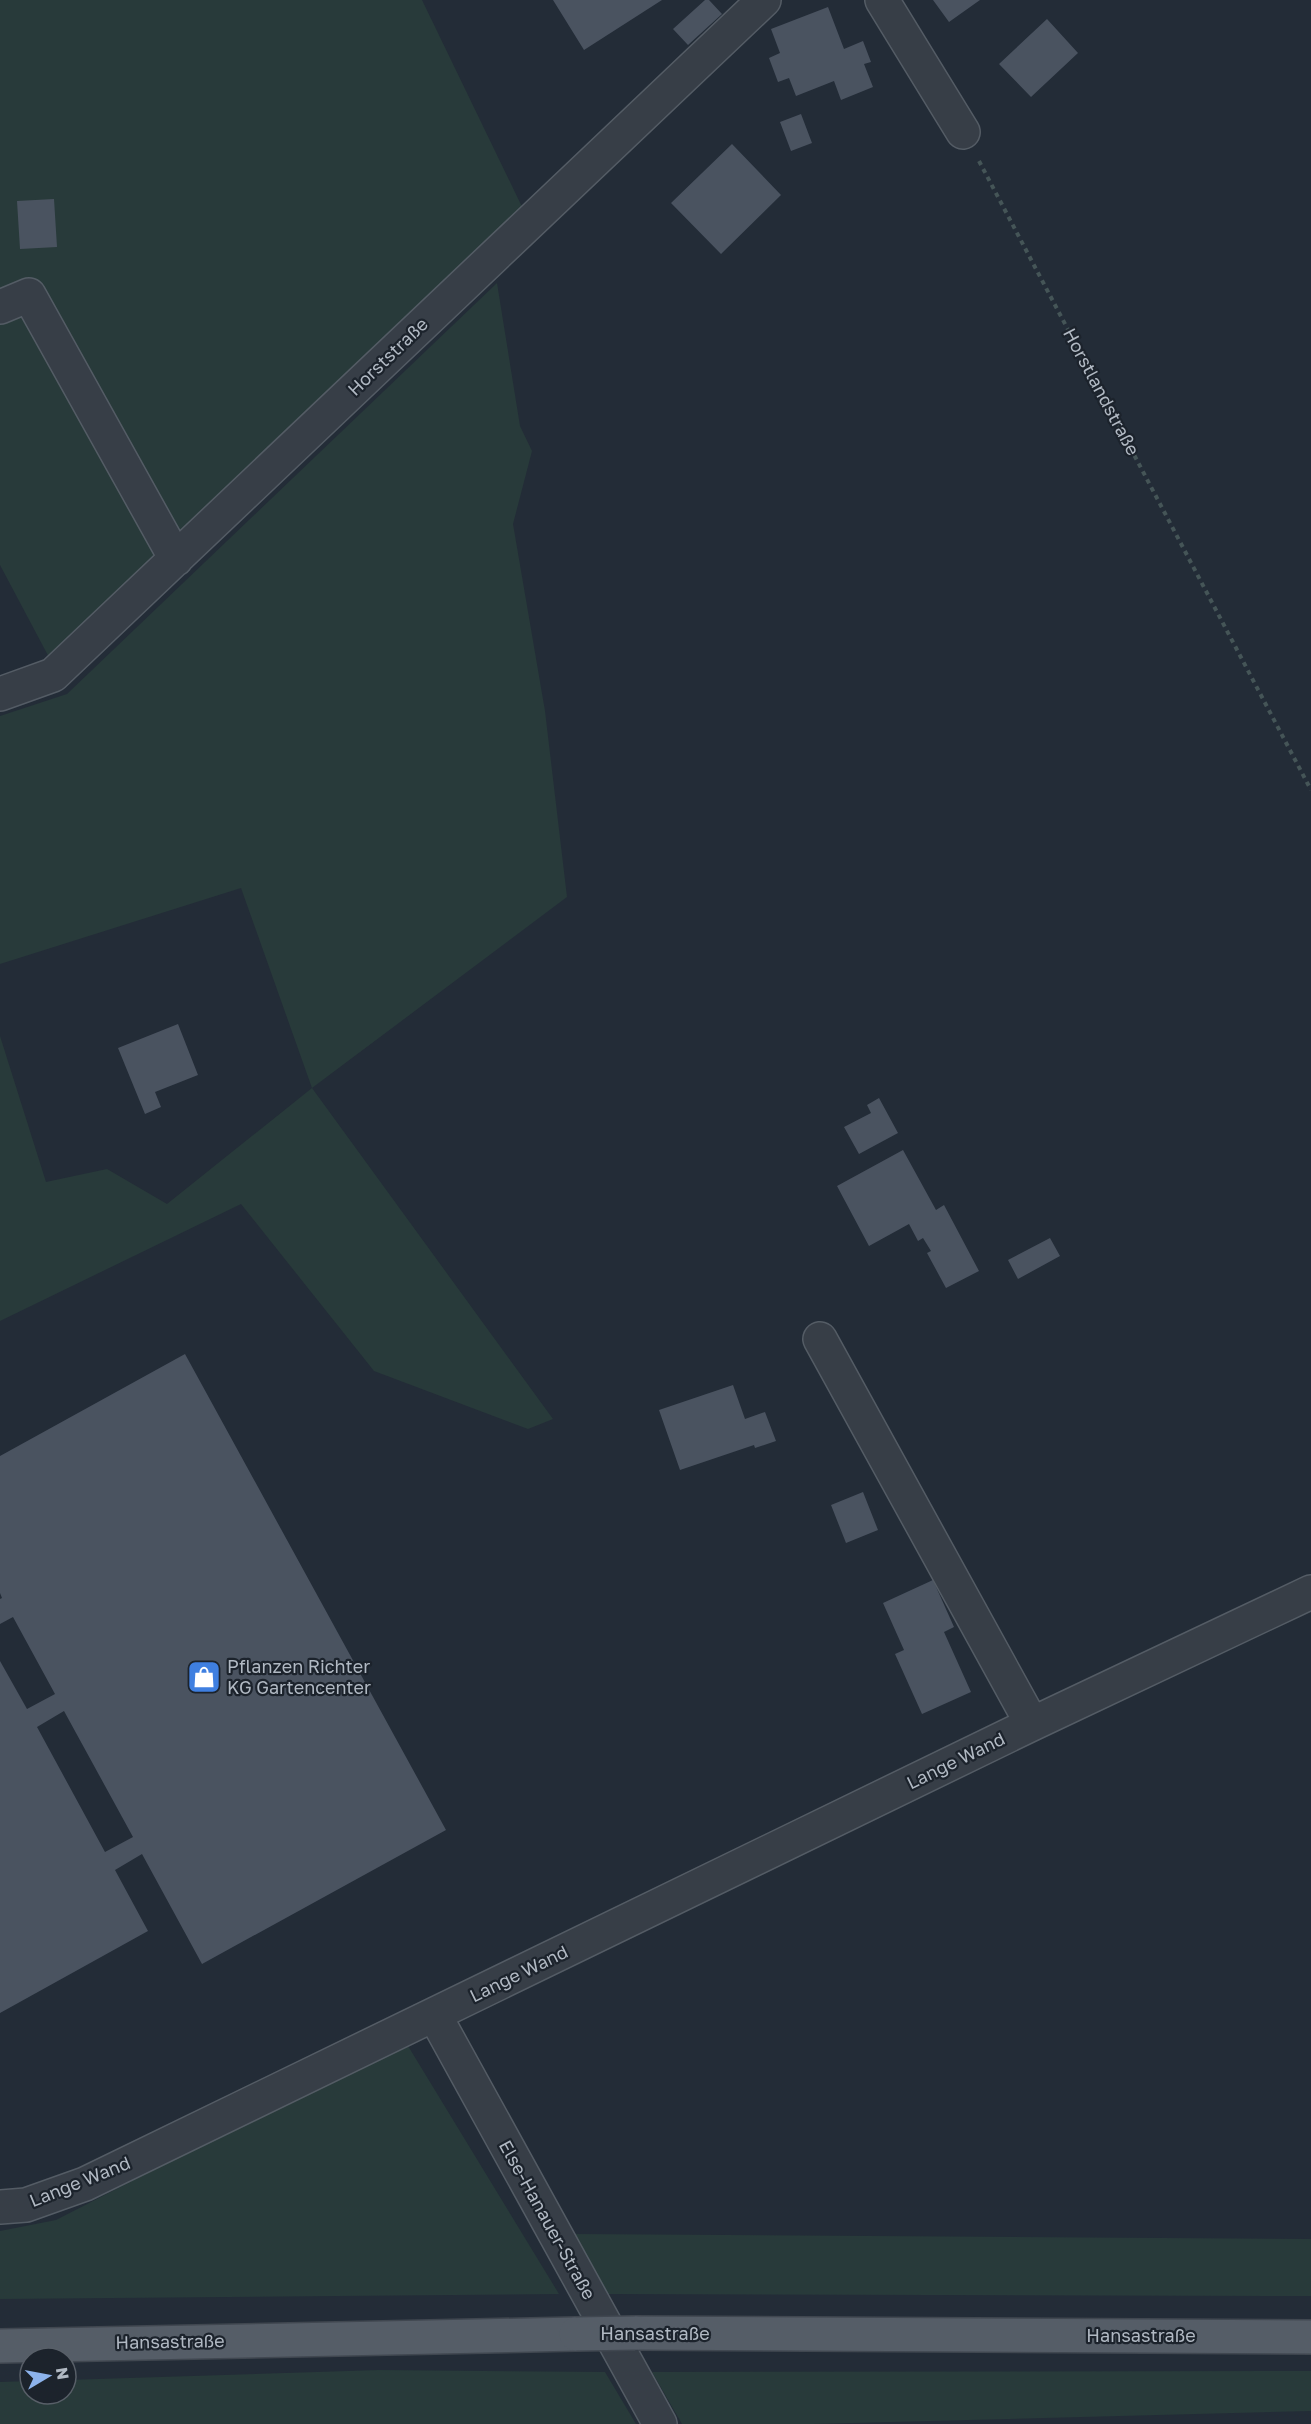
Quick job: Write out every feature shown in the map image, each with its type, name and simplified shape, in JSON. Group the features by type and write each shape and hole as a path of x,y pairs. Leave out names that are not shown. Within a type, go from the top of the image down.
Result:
{"main road":[{"name":"Hansastraße","path":"0,2346 576,2334 1311,2337"}],"street":[{"name":"Horststraße","path":"0,694 53,675 764,0"},
{"path":"882,0 963,132"},
{"path":"0,307 30,295 176,558"},
{"path":"820,1339 1032,1724"},
{"name":"Lange Wand","path":"0,2207 26,2205 86,2184 1032,1724 1311,1592"},
{"name":"Else-Hanauer-Straße","path":"435,2016 660,2424"}],"path":[{"name":"Horstlandstraße","path":"963,132 1311,790"}],"shaded area":[{"path":"0,0 422,0 526,215 52,663 0,565"},
{"path":"497,283 520,426 532,451 513,524 545,711 567,897 312,1088 241,888 0,964 0,716 67,694"},
{"path":"0,1036 46,1182 107,1169 167,1204 312,1088 553,1419 528,1429 374,1371 241,1204 0,1321"},
{"path":"405,2041 559,2294 0,2299 0,2231 56,2220"},
{"path":"574,2234 1311,2239 1311,2296 608,2294"},
{"path":"379,2370 605,2372 636,2424 0,2424 0,2382 18,2381 18,2406 78,2406 78,2380"},
{"path":"1311,2371 1311,2411 814,2424 682,2424 652,2372"}],"building":[{"path":"553,0 662,0 584,50"},
{"path":"705,0 709,0 722,14 688,45 673,29"},
{"path":"933,0 980,0 949,22"},
{"path":"828,7 844,49 863,41 871,62 864,64 873,87 841,100 834,81 796,96 789,78 778,82 769,58 780,53 771,29"},
{"path":"1047,19 1078,53 1031,97 999,64"},
{"path":"801,114 812,143 791,151 780,122"},
{"path":"732,144 781,195 721,254 671,203"},
{"path":"54,199 57,247 20,249 17,201"},
{"path":"178,1024 198,1075 155,1092 161,1107 145,1114 118,1048"},
{"path":"879,1098 898,1133 859,1154 844,1127 871,1113 867,1105"},
{"path":"903,1150 936,1210 944,1205 979,1271 946,1288 927,1253 931,1251 923,1238 918,1241 909,1224 869,1246 837,1186"},
{"path":"1050,1238 1060,1256 1018,1279 1008,1260"},
{"name":"Pflanzen Richter KG Gartencenter","path":"185,1354 446,1830 202,1964 142,1854 115,1870 148,1931 0,2013 0,1661 27,1709 55,1694 13,1617 0,1624 0,1599 2,1598 0,1593 0,1456","holes":["64,1711 133,1837 105,1852 37,1727"]},
{"path":"733,1385 745,1419 765,1412 776,1441 755,1448 754,1445 680,1470 659,1410"},
{"path":"863,1492 878,1530 846,1543 831,1505"},
{"path":"933,1580 954,1627 944,1632 971,1692 922,1714 895,1654 904,1650 883,1603"}],"place":[{"name":"Pflanzen Richter KG Gartencenter","path":"204,1677"}]}
